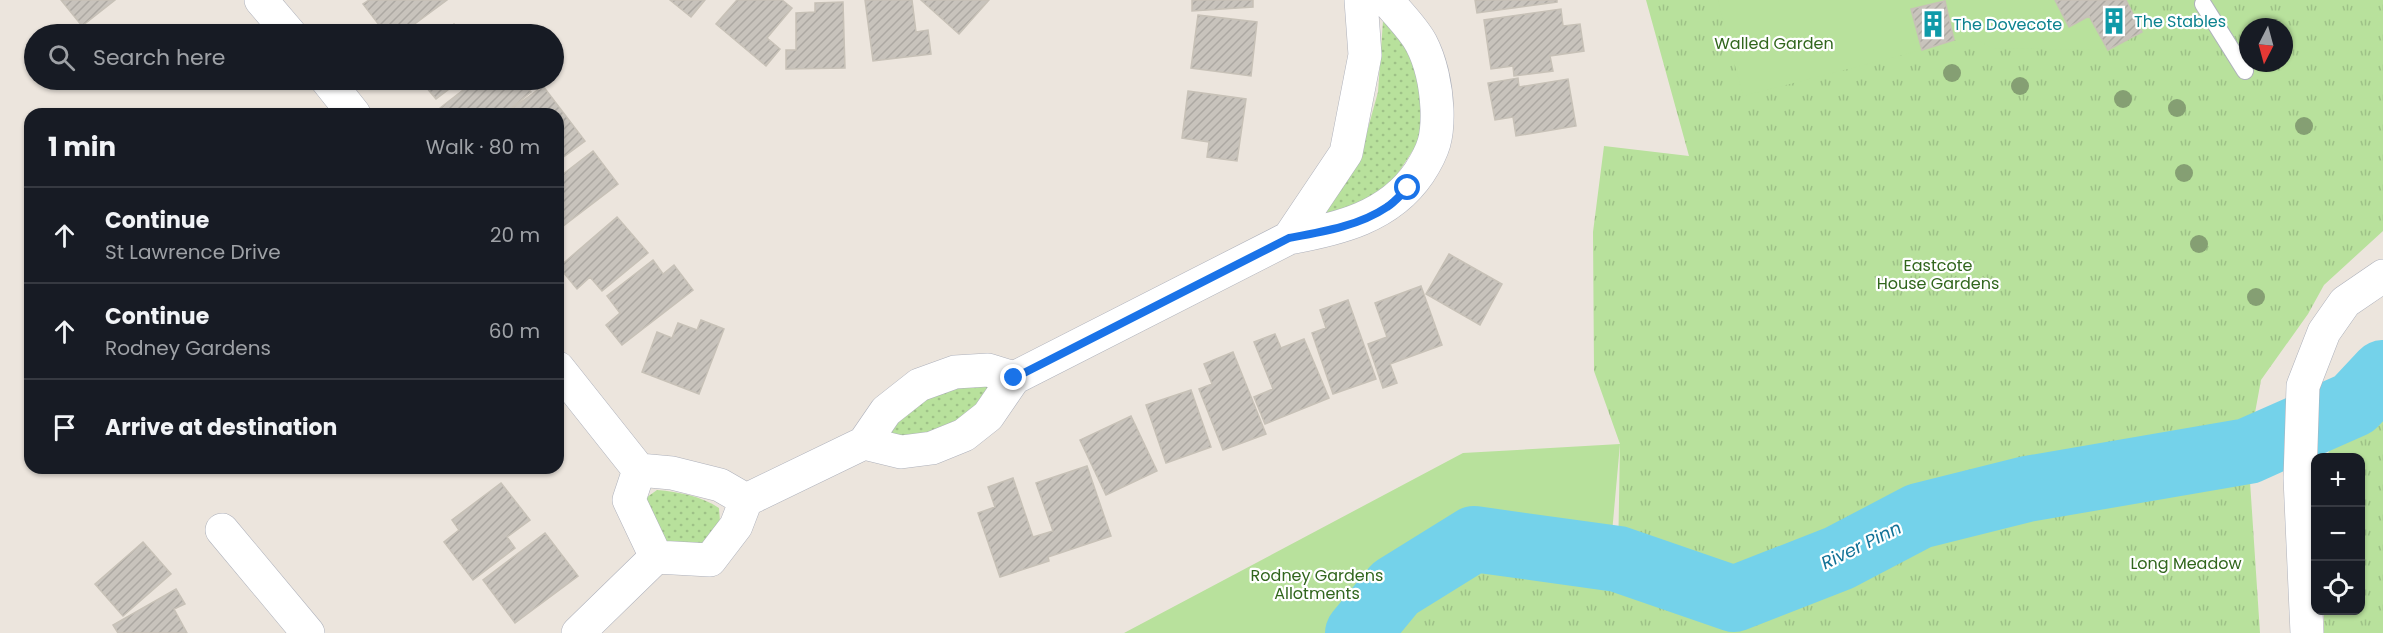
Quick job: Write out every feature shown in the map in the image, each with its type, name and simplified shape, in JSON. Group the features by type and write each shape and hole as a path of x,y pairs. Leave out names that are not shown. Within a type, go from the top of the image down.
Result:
{"street":[{"path":"261,0 281,24"},
{"path":"1289,238 1346,153 1365,55 1361,0"},
{"path":"864,443 901,452 932,448 964,435 988,416 1014,378 1289,238 1322,232 1364,219 1387,207 1408,188 1427,160 1438,134 1436,89 1421,43 1387,0"},
{"path":"335,90 349,108"},
{"path":"2307,633 2300,508 2303,386 2324,332 2345,302 2383,276"},
{"path":"579,633 656,557 710,560 735,526 746,500 864,443 886,411 919,385 955,372 988,370 1014,378"},
{"path":"564,376 639,470 672,473 720,485 746,500"},
{"path":"639,470 629,500 656,557"},
{"path":"222,530 308,633"}],"lane":[{"path":"2203,4 2239,61"}],"green space":[{"name":"Eastcote House Gardens","path":"1646,0 2383,0 2383,231 2324,285 2308,314 2261,380 2248,451 2260,633 1331,633 1474,539 1726,597 1618,559 1620,444 1594,371 1593,232 1604,146 1689,156"},
{"name":"Walled Garden","path":"1718,0 2055,0 2069,26 2089,16 2108,50 1992,48 1977,40 1954,40 1945,1 1911,9 1922,50 1743,96"},
{"path":"1383,21 1405,44 1420,79 1428,127 1391,184 1356,210 1321,218 1359,161 1378,92"},
{"path":"2383,346 2383,633 2324,633 2324,615 2365,615 2365,453 2328,453 2344,404"},
{"path":"974,379 997,384 983,408 906,443 880,438 891,415"},
{"name":"Rodney Gardens Allotments","path":"1620,444 1611,544 1451,528 1333,633 1124,633 1463,453"},
{"path":"657,490 690,495 719,508 720,522 702,545 660,542 643,500"}],"building":[{"path":"61,0 115,0 85,24 80,24"},
{"path":"369,0 447,0 415,24 378,24 363,4"},
{"path":"670,0 705,0 691,17"},
{"path":"737,0 782,0 792,8 767,38 780,49 766,66 716,24"},
{"path":"865,0 912,0 916,32 928,30 931,54 873,61"},
{"path":"921,0 989,0 959,34"},
{"path":"1192,0 1253,0 1253,7 1192,11"},
{"path":"1475,0 1557,0 1557,2 1477,13"},
{"name":"The Stables","path":"2055,0 2126,0 2142,32 2108,50 2089,16 2069,27"},
{"name":"The Dovecote","path":"1945,1 1954,40 1922,50 1911,9"},
{"path":"843,2 845,68 786,69 786,50 796,50 796,13 815,12 815,3"},
{"path":"1561,9 1563,26 1580,24 1584,51 1550,56 1553,71 1514,76 1513,66 1491,69 1484,20"},
{"path":"1198,15 1257,22 1251,76 1191,68"},
{"path":"1518,78 1519,87 1568,79 1576,126 1516,136 1513,117 1495,120 1488,83"},
{"path":"428,90 448,90 436,99"},
{"path":"463,90 529,90 531,92 511,108 440,108"},
{"path":"538,90 546,90 560,108 513,108"},
{"path":"1188,91 1246,99 1237,161 1207,157 1209,142 1182,138"},
{"path":"564,114 585,141 564,157"},
{"path":"593,151 618,184 564,225 564,173"},
{"path":"617,217 648,253 602,291 590,277 577,289 564,273 564,263"},
{"path":"1449,254 1502,284 1480,325 1426,294"},
{"path":"653,260 663,274 674,265 693,290 622,345 606,325 620,313 607,296"},
{"path":"1421,286 1442,345 1390,364 1397,383 1383,388 1368,344 1387,337 1375,303"},
{"path":"1348,300 1376,379 1333,394 1312,333 1326,328 1320,310"},
{"path":"701,320 724,329 699,394 642,372 657,332 672,338 678,323 697,330"},
{"path":"1275,334 1281,348 1304,339 1329,398 1265,424 1254,397 1273,389 1254,342"},
{"path":"1233,352 1266,434 1223,450 1199,389 1212,384 1204,364"},
{"path":"1191,390 1211,447 1166,463 1146,405"},
{"path":"1131,416 1157,471 1106,495 1080,440"},
{"path":"1087,466 1111,536 1048,557 1049,561 1000,577 978,513 995,507 988,487 1013,478 1033,537 1053,531 1036,483"},
{"path":"501,483 530,520 507,537 515,548 473,580 444,542 459,530 452,520"},
{"path":"545,533 578,576 515,623 483,580"},
{"path":"143,542 171,574 123,616 95,584"},
{"path":"176,589 185,604 174,609 187,633 118,633 113,625"}],"waterway":[{"name":"River Pinn","path":"1358,633 1395,588 1474,539 1618,559 1734,599 1839,558 1919,516 2027,489 2248,451 2354,404 2383,373"}],"place":[{"name":"The Stables","path":"2114,21"},
{"name":"The Dovecote","path":"1933,24"}],"route":[{"path":"1014,378 1289,238 1322,232 1364,219 1387,207 1408,188"}],"park label":[{"name":"Long Meadow","path":"2186,563"}]}
